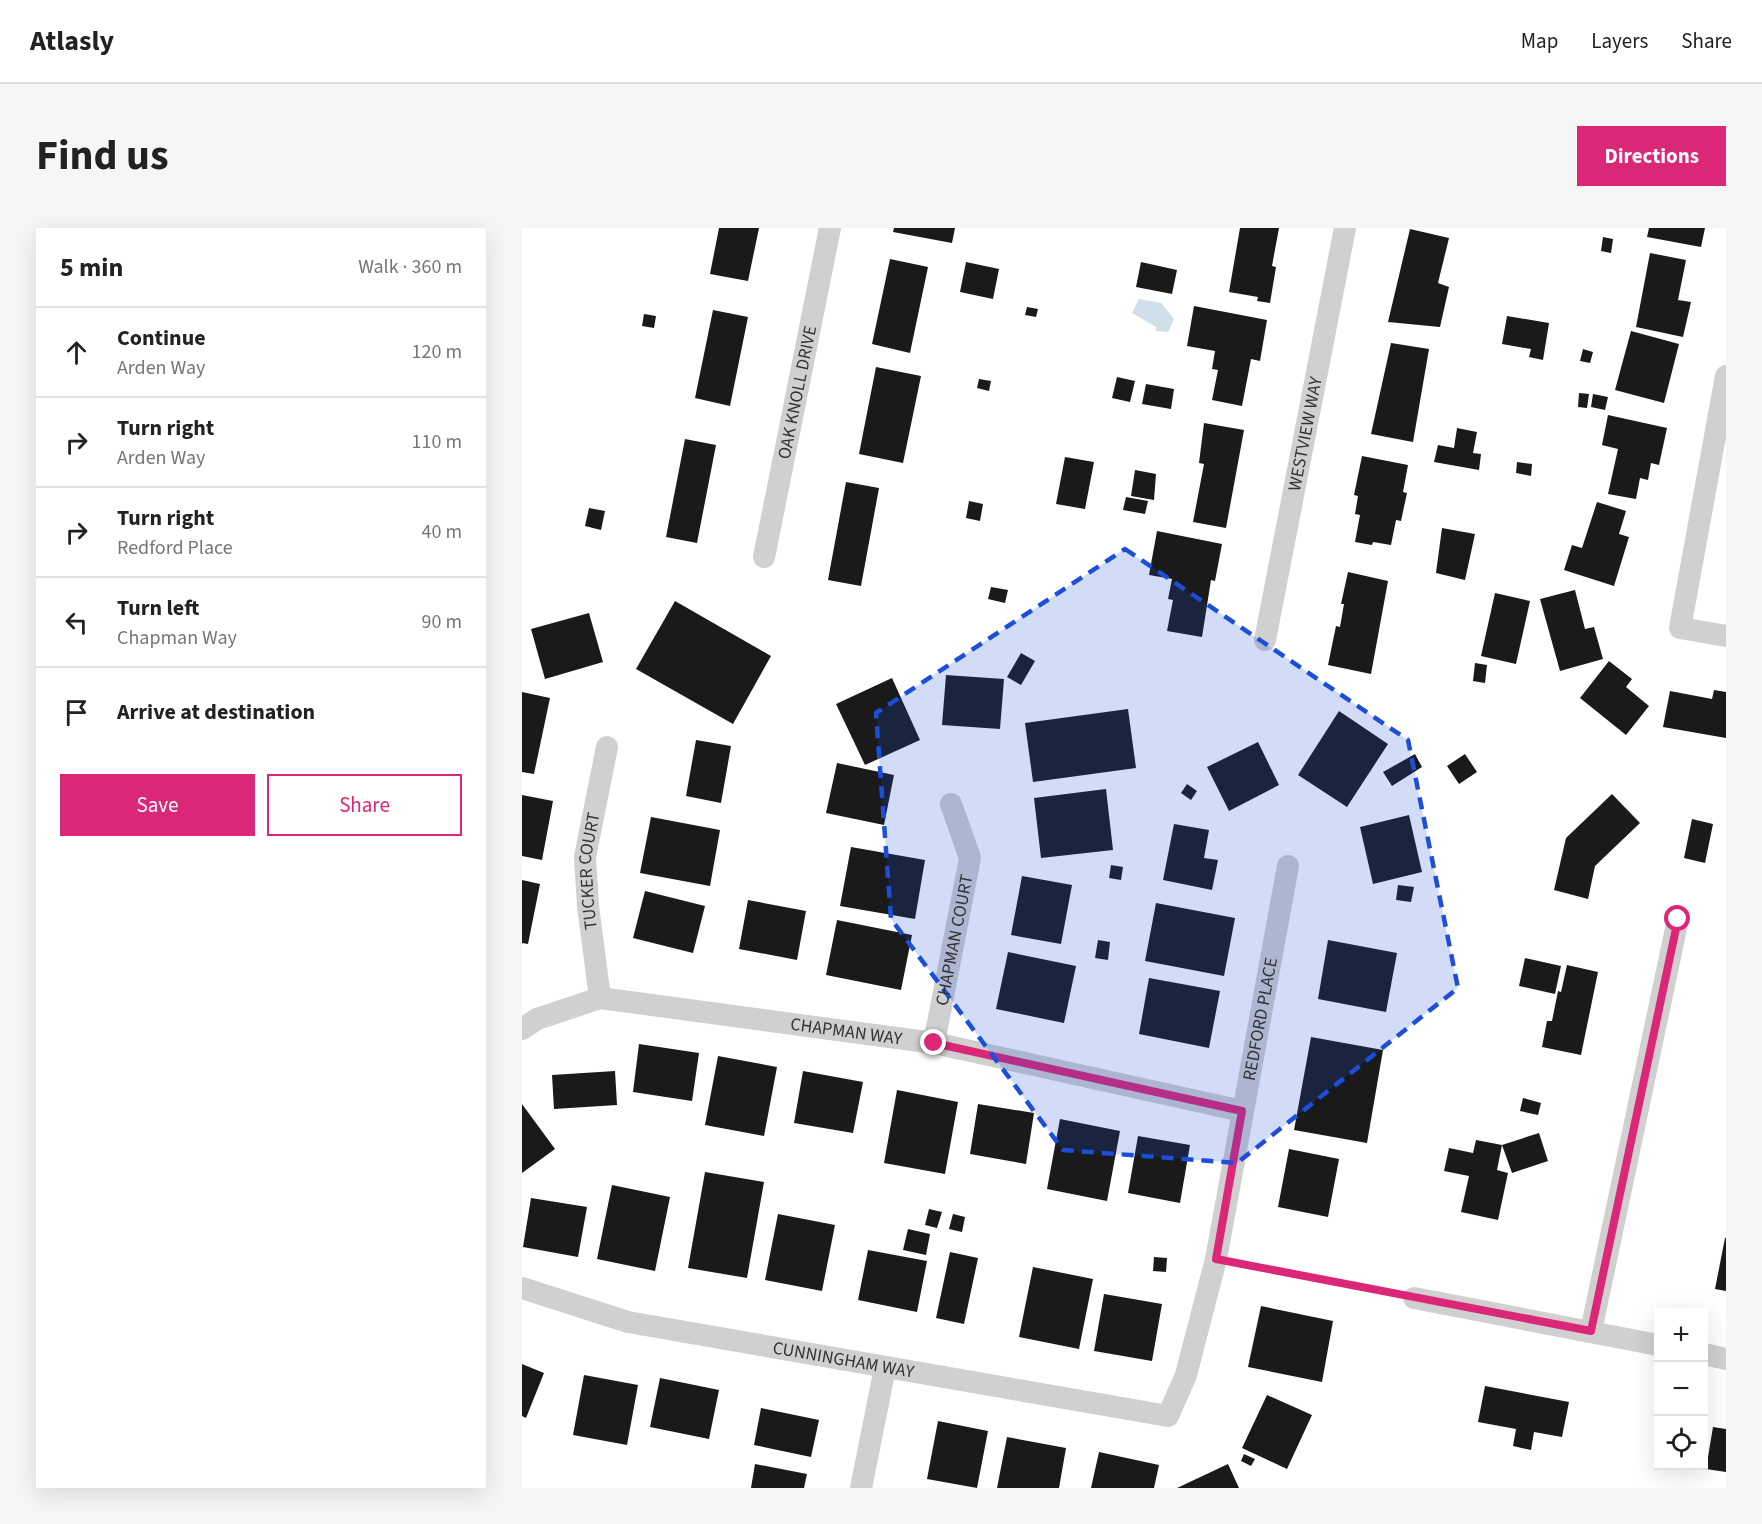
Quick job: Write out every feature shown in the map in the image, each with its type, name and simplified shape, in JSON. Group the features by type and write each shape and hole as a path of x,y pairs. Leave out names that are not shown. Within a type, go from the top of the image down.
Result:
{"street":[{"name":"OAK KNOLL DRIVE","path":"765,557 830,228"},
{"name":"WESTVIEW WAY","path":"1265,640 1345,228"},
{"path":"1726,376 1680,628 1726,636"},
{"name":"TUCKER COURT","path":"600,998 588,906 585,857 607,747"},
{"name":"CHAPMAN COURT","path":"934,1043 970,858 951,804"},
{"name":"REDFORD PLACE","path":"1168,1416 1186,1376 1216,1259 1288,866"},
{"path":"1591,1331 1678,919"},
{"name":"CHAPMAN WAY","path":"522,1029 537,1019 600,998 934,1043 1242,1111"},
{"name":"CUNNINGHAM WAY","path":"522,1288 628,1322 1168,1416"},
{"path":"1414,1298 1654,1344"},
{"path":"1708,1355 1726,1359"},
{"path":"861,1488 885,1368"}],"path":[{"path":"1216,1259 1414,1298"}],"highlighted area":[{"path":"1125,549 1408,740 1458,988 1237,1163 1063,1150 891,919 876,713"}],"water":[{"path":"1139,299 1161,303 1174,319 1168,332 1156,331 1156,327 1132,313"}],"building":[{"path":"719,228 759,228 748,281 710,274"},
{"path":"894,228 955,228 952,243 893,232"},
{"path":"1240,228 1279,228 1272,266 1276,267 1270,303 1257,301 1258,297 1229,292"},
{"path":"1649,228 1705,228 1701,247 1647,237"},
{"path":"1410,229 1449,238 1438,283 1449,287 1440,327 1388,322"},
{"path":"1603,237 1613,239 1611,253 1601,251"},
{"path":"1650,253 1686,260 1678,300 1691,302 1683,337 1636,327"},
{"path":"890,259 928,267 910,353 872,344"},
{"path":"966,262 999,269 993,299 960,292"},
{"path":"1141,262 1177,270 1172,294 1136,287"},
{"path":"1194,306 1267,320 1260,361 1251,359 1242,406 1212,400 1218,370 1212,369 1215,351 1187,346"},
{"path":"1027,307 1038,309 1036,317 1025,315"},
{"path":"713,310 748,317 730,406 695,398"},
{"path":"644,314 656,316 654,328 642,326"},
{"path":"1507,316 1549,323 1543,360 1529,357 1531,349 1502,344"},
{"path":"1631,331 1679,344 1664,403 1615,390"},
{"path":"1391,343 1429,349 1413,442 1371,434"},
{"path":"1583,349 1593,352 1590,363 1580,361"},
{"path":"876,367 921,376 903,463 859,454"},
{"path":"1117,377 1135,381 1130,402 1112,398"},
{"path":"979,379 991,381 989,391 977,388"},
{"path":"1146,384 1174,389 1171,409 1142,404"},
{"path":"1579,393 1589,394 1587,408 1578,407"},
{"path":"1593,394 1608,397 1605,410 1591,407"},
{"path":"1608,415 1667,428 1659,465 1651,463 1648,480 1640,478 1636,499 1608,494 1618,449 1602,445"},
{"path":"1204,423 1244,430 1226,528 1193,522 1204,464 1199,463"},
{"path":"1457,428 1477,432 1473,453 1481,454 1479,470 1434,462 1438,445 1454,448"},
{"path":"685,439 716,445 697,543 666,537"},
{"path":"1362,456 1408,465 1403,492 1407,493 1401,521 1396,520 1391,545 1355,542 1360,515 1355,514 1358,496 1354,495"},
{"path":"1065,457 1094,462 1085,509 1056,504"},
{"path":"1517,462 1532,464 1531,476 1516,473"},
{"path":"1135,470 1156,474 1154,500 1131,496"},
{"path":"846,482 879,488 861,586 828,580"},
{"path":"1126,497 1148,501 1145,514 1123,510"},
{"path":"969,501 983,504 980,521 966,518"},
{"path":"1597,502 1626,511 1619,534 1629,537 1614,586 1564,570 1572,545 1582,548"},
{"path":"589,508 605,511 601,530 585,526"},
{"path":"1442,528 1475,534 1465,580 1436,573"},
{"path":"1157,531 1222,544 1215,581 1211,580 1202,637 1167,631 1173,600 1168,599 1172,579 1149,575"},
{"path":"1348,572 1388,581 1371,674 1328,665 1336,626 1340,627 1344,604 1341,604"},
{"path":"991,587 1008,590 1005,603 988,599"},
{"path":"1575,590 1585,629 1594,627 1603,659 1560,671 1540,599"},
{"path":"1495,593 1530,601 1516,664 1481,656"},
{"path":"675,601 771,656 733,724 636,669"},
{"path":"589,613 603,662 545,679 531,629"},
{"path":"1021,653 1035,661 1021,685 1007,677"},
{"path":"1609,661 1632,679 1626,687 1649,706 1626,735 1580,698"},
{"path":"1475,663 1487,665 1485,683 1473,681"},
{"path":"946,675 1004,679 1000,729 942,725"},
{"path":"892,678 920,740 865,765 836,704"},
{"path":"1714,690 1726,692 1726,738 1663,727 1670,691 1712,699"},
{"path":"522,692 550,698 534,774 522,772"},
{"path":"1128,709 1136,768 1033,782 1025,723"},
{"path":"1339,711 1388,744 1347,807 1298,775"},
{"path":"696,740 731,746 721,803 686,796"},
{"path":"1258,742 1279,785 1229,811 1207,767"},
{"path":"1415,754 1422,767 1392,786 1383,772"},
{"path":"1465,754 1477,772 1459,784 1447,766"},
{"path":"837,763 894,775 884,825 826,813"},
{"path":"1187,784 1197,791 1191,800 1181,793"},
{"path":"1106,789 1113,850 1041,858 1034,798"},
{"path":"1612,794 1640,823 1595,866 1588,899 1554,890 1566,838"},
{"path":"522,795 553,801 542,860 522,856"},
{"path":"1409,815 1422,872 1373,884 1360,827"},
{"path":"651,817 720,830 710,886 640,873"},
{"path":"1692,819 1713,824 1705,863 1684,858"},
{"path":"1174,824 1209,830 1204,858 1218,860 1212,890 1163,880"},
{"path":"851,847 925,860 915,919 840,906"},
{"path":"1111,865 1123,867 1121,880 1109,878"},
{"path":"1022,876 1072,885 1061,944 1011,935"},
{"path":"522,880 540,884 528,944 522,943"},
{"path":"1398,885 1414,887 1411,902 1396,900"},
{"path":"645,891 705,906 693,953 633,938"},
{"path":"748,900 806,911 797,960 739,949"},
{"path":"1156,903 1235,918 1224,976 1145,961"},
{"path":"837,920 912,935 901,990 826,975"},
{"path":"1098,940 1110,942 1108,960 1095,958"},
{"path":"1328,940 1397,953 1386,1012 1318,999"},
{"path":"1008,952 1076,966 1064,1023 996,1009"},
{"path":"1525,958 1561,966 1555,994 1519,986"},
{"path":"1567,965 1598,972 1581,1055 1542,1047 1547,1021 1552,1021 1558,991 1561,992"},
{"path":"1149,978 1220,991 1209,1048 1139,1034"},
{"path":"1311,1037 1383,1050 1367,1143 1294,1130"},
{"path":"639,1044 699,1053 692,1101 633,1092"},
{"path":"718,1056 777,1067 764,1136 705,1125"},
{"path":"615,1071 617,1105 554,1109 552,1075"},
{"path":"803,1071 863,1082 853,1133 794,1123"},
{"path":"897,1090 958,1102 945,1174 884,1163"},
{"path":"1523,1098 1541,1103 1538,1115 1520,1111"},
{"path":"522,1104 555,1149 522,1173"},
{"path":"978,1104 1034,1113 1026,1164 970,1154"},
{"path":"1060,1119 1120,1131 1107,1201 1047,1189"},
{"path":"1539,1133 1548,1161 1512,1173 1502,1145"},
{"path":"1138,1136 1190,1145 1180,1203 1128,1193"},
{"path":"1476,1140 1502,1145 1497,1170 1508,1173 1498,1220 1461,1212 1469,1176 1444,1171 1449,1148 1473,1153"},
{"path":"1289,1149 1339,1159 1328,1217 1278,1207"},
{"path":"705,1172 764,1182 747,1278 688,1268"},
{"path":"612,1185 670,1197 655,1271 597,1259"},
{"path":"531,1198 587,1207 578,1257 523,1247"},
{"path":"929,1209 942,1212 937,1228 925,1225"},
{"path":"778,1214 835,1225 822,1291 765,1280"},
{"path":"953,1214 965,1217 962,1232 949,1229"},
{"path":"908,1229 930,1234 926,1255 903,1250"},
{"path":"1726,1238 1726,1291 1715,1289"},
{"path":"868,1250 927,1261 917,1312 858,1300"},
{"path":"950,1252 978,1258 964,1324 936,1318"},
{"path":"1154,1257 1167,1258 1166,1272 1153,1271"},
{"path":"1033,1267 1093,1279 1079,1349 1019,1337"},
{"path":"1104,1294 1162,1304 1152,1361 1094,1351"},
{"path":"1261,1306 1333,1321 1322,1382 1248,1367"},
{"path":"522,1364 544,1373 526,1418 522,1416"},
{"path":"584,1375 638,1385 627,1445 573,1435"},
{"path":"660,1378 719,1390 709,1439 650,1427"},
{"path":"1485,1386 1569,1402 1562,1437 1534,1432 1531,1450 1513,1446 1516,1429 1478,1422"},
{"path":"1267,1395 1312,1415 1287,1469 1242,1448"},
{"path":"761,1408 819,1420 811,1457 754,1445"},
{"path":"938,1421 988,1431 977,1488 927,1479"},
{"path":"1713,1427 1726,1429 1726,1472 1708,1469"},
{"path":"1007,1437 1066,1448 1059,1488 997,1488"},
{"path":"1099,1452 1159,1465 1154,1488 1091,1488"},
{"path":"1244,1454 1255,1459 1251,1466 1241,1461"},
{"path":"755,1464 807,1474 804,1488 751,1488"},
{"path":"1228,1464 1239,1488 1177,1488"}],"route":[{"path":"934,1043 1242,1111 1216,1259 1591,1331 1678,919"}]}
